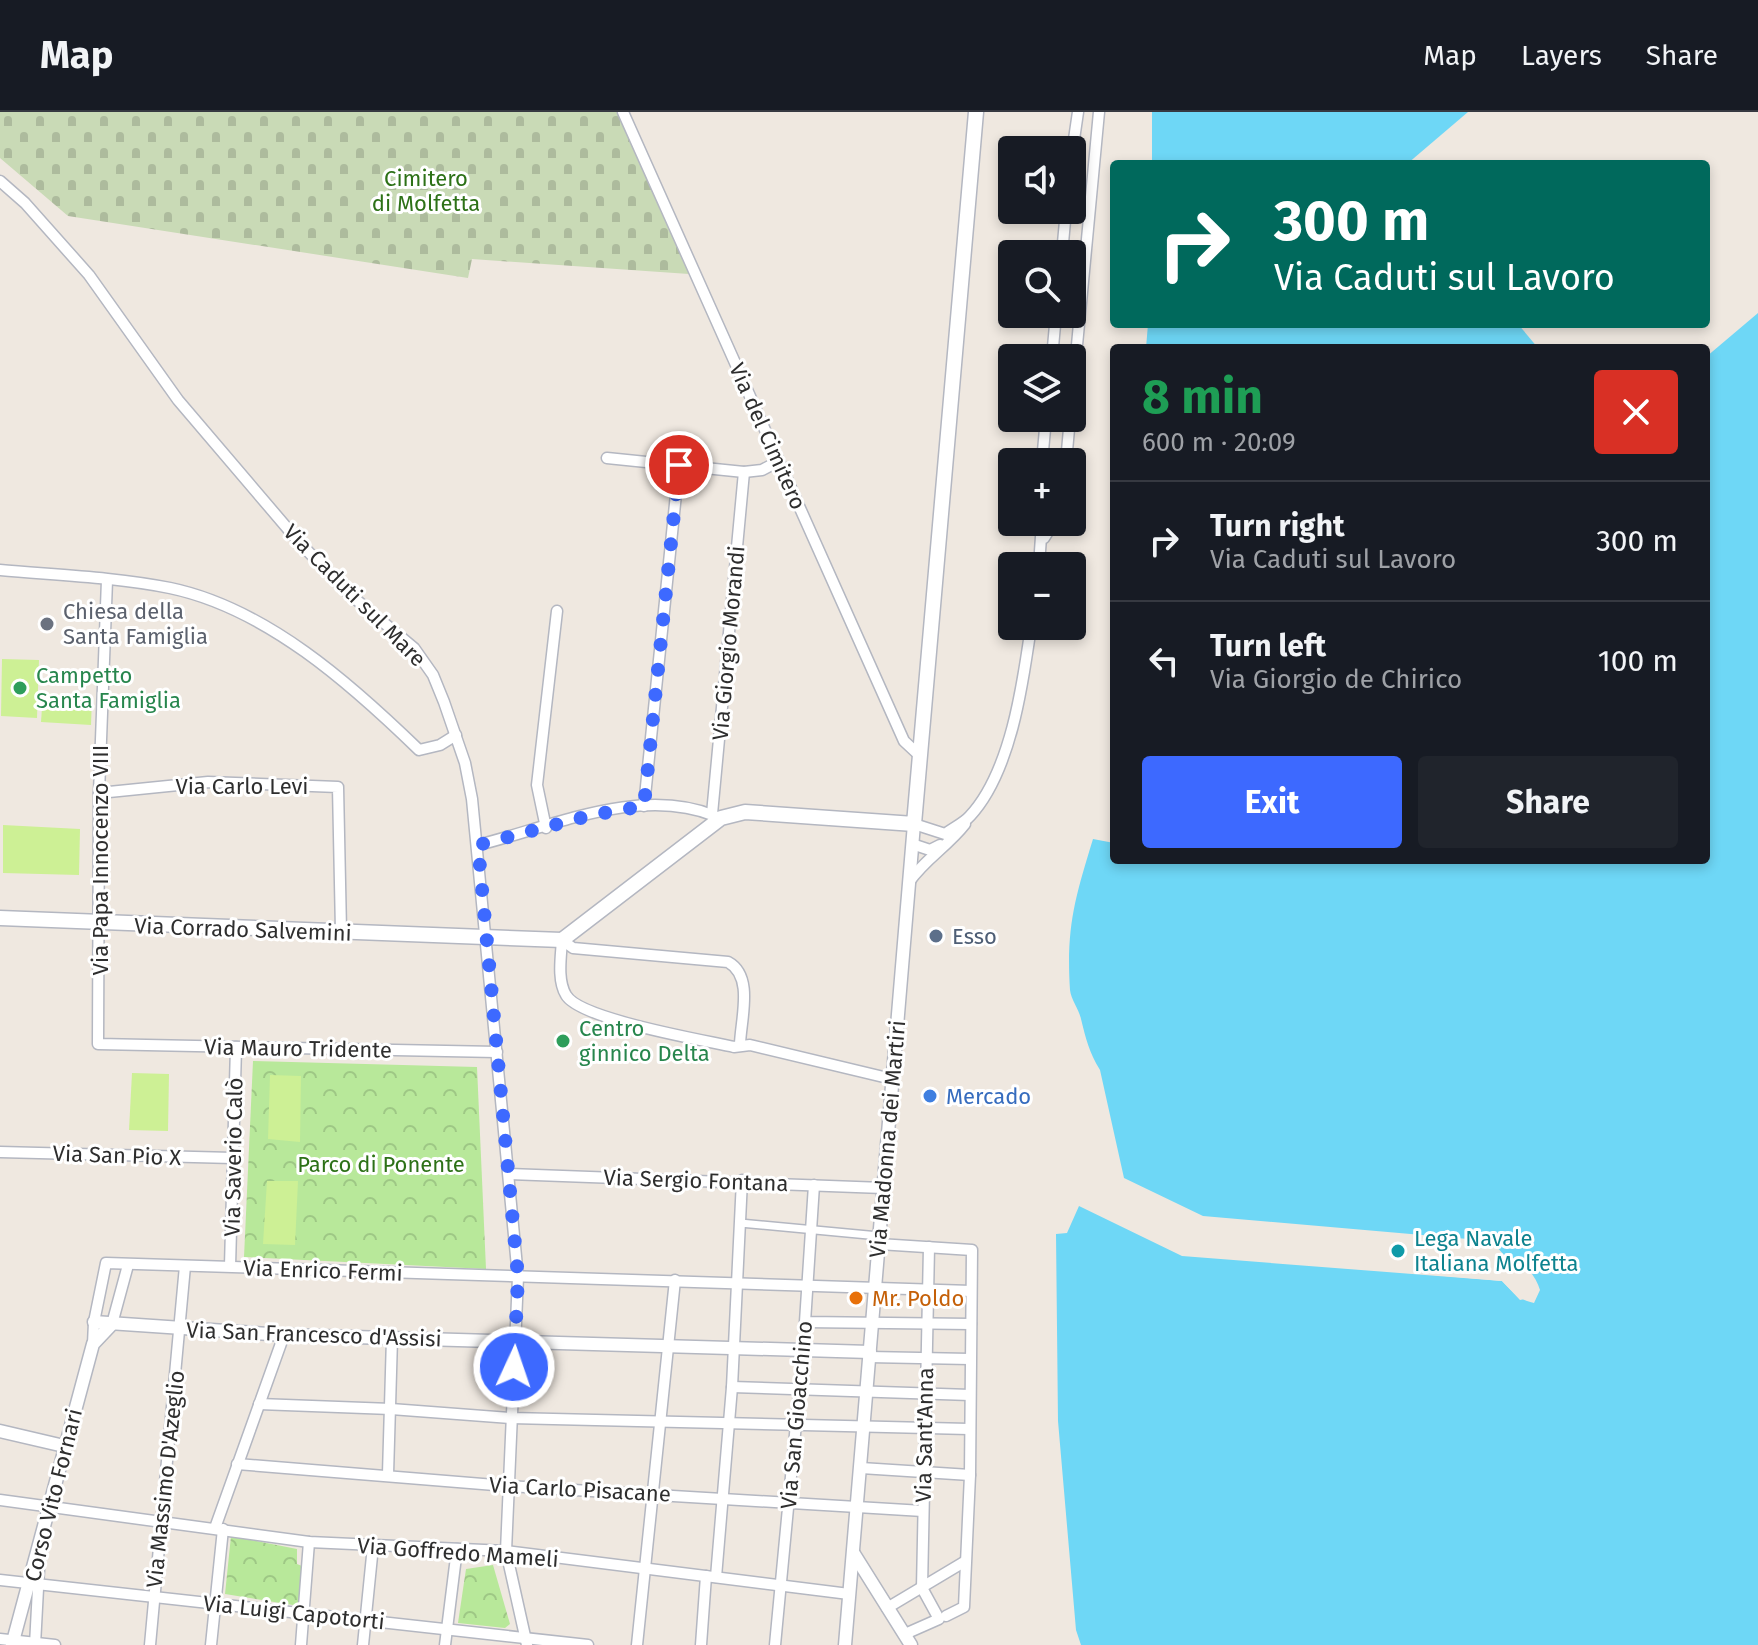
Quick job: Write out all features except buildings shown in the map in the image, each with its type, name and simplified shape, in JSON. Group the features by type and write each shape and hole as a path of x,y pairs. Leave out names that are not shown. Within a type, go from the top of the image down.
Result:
{"main road":[{"path":"562,940 716,816 745,812 914,824 976,112"},
{"name":"Via Corrado Salvemini","path":"0,918 562,940"}],"street":[{"name":"Via del Cimitero","path":"623,112 904,741 919,755"},
{"path":"1074,136 1078,112"},
{"path":"1077,344 1099,112"},
{"name":"Via Caduti sul Mare","path":"0,181 25,203 89,275 178,400 299,542 347,592 414,648 433,675 456,735 470,785 478,845 518,1277 506,1551 526,1642"},
{"path":"607,458 744,472 762,470 779,461"},
{"path":"644,806 679,465"},
{"name":"Via Giorgio Morandi","path":"716,816 744,472"},
{"path":"1042,552 1044,538"},
{"path":"0,570 172,588 223,605 310,655 364,696 419,750 440,745 456,735"},
{"name":"Via Papa Innocenzo VIII","path":"98,1044 99,793 107,580"},
{"path":"546,828 537,785 557,611"},
{"path":"909,882 921,865 952,841 1008,749 1028,640"},
{"name":"Via Carlo Levi","path":"99,793 208,782 338,787 341,931"},
{"path":"478,845 592,815 644,806 673,806 716,816"},
{"path":"914,824 945,834 970,816"},
{"name":"Via Madonna dei Martiri","path":"845,1645 914,824"},
{"path":"912,844 930,850 952,841"},
{"path":"562,940 573,948 728,962 739,968 744,979 740,1044"},
{"path":"562,940 560,967 566,995 586,1012 734,1047 740,1044 892,1079"},
{"name":"Via Mauro Tridente","path":"98,1044 497,1052"},
{"name":"Via Saverio Calò","path":"230,1266 236,1047"},
{"name":"Via San Pio X","path":"0,1152 233,1158"},
{"name":"Via Sergio Fontana","path":"509,1174 742,1180 883,1188"},
{"path":"701,1645 723,1497 732,1387 742,1180"},
{"name":"Via San Gioacchino","path":"775,1645 803,1350 814,1185"},
{"path":"740,1223 972,1250 970,1475 964,1607 908,1639 854,1554"},
{"name":"Via Sant'Anna","path":"929,1247 924,1358 922,1588 942,1617"},
{"name":"Via Enrico Fermi","path":"106,1263 971,1291"},
{"name":"Corso Vito Fornari","path":"8,1641 35,1584 39,1545 93,1344 94,1322 106,1263"},
{"name":"Corso Vito Fornari","path":"93,1344 112,1324 128,1265"},
{"name":"Via Massimo D'Azeglio","path":"150,1645 185,1266"},
{"path":"637,1645 675,1280"},
{"name":"Via San Francesco d'Assisi","path":"94,1322 284,1335 870,1354"},
{"path":"805,1322 971,1324"},
{"path":"211,1645 219,1528 237,1464 284,1335"},
{"path":"388,1474 392,1338"},
{"path":"870,1354 970,1359"},
{"path":"732,1387 970,1395"},
{"path":"259,1404 511,1418 969,1429"},
{"path":"0,1431 64,1446"},
{"name":"Via Carlo Pisacane","path":"237,1464 507,1486 923,1511"},
{"path":"861,1468 970,1475"},
{"name":"Via Goffredo Mameli","path":"0,1500 309,1542 506,1551 849,1594"},
{"path":"301,1645 309,1542"},
{"path":"363,1645 373,1546"},
{"path":"445,1645 457,1549"},
{"path":"887,1608 964,1562"},
{"name":"Via Luigi Capotorti","path":"0,1580 448,1627 526,1642 588,1645"},
{"path":"35,1584 36,1644"},
{"path":"8,1641 55,1645"}],"green space":[{"name":"Cimitero di Molfetta","path":"0,112 617,112 689,274 472,259 468,278 68,216 0,158"},
{"name":"Campetto Santa Famiglia","path":"2,659 39,660 37,718 1,716"},
{"name":"Campetto Santa Famiglia","path":"43,693 92,697 91,725 41,722"},
{"path":"3,825 80,829 79,875 3,873"},
{"name":"Parco di Ponente","path":"253,1061 477,1067 486,1269 244,1257"},
{"path":"132,1073 169,1074 168,1131 129,1130"},
{"path":"270,1075 301,1076 300,1142 268,1139"},
{"path":"267,1181 298,1181 295,1245 263,1244"},
{"path":"231,1536 297,1549 297,1564 302,1566 299,1606 225,1594"},
{"path":"493,1565 510,1624 505,1628 458,1623 466,1569"}],"water":[{"path":"1152,112 1468,112 1412,160 1152,160"},
{"path":"1758,313 1758,1645 1081,1645 1076,1630 1058,1421 1056,1234 1067,1233 1079,1206 1182,1256 1502,1281 1520,1298 1534,1303 1540,1290 1528,1269 1518,1261 1507,1258 1491,1241 1203,1216 1124,1178 1100,1070 1090,1051 1070,990 1069,948 1073,913 1093,839 1110,842 1110,864 1710,864 1710,354"},
{"path":"1148,328 1521,328 1535,344 1146,344"}],"pier":[{"path":"1364,1266 1503,1277 1522,1296 1530,1298 1520,1300 1502,1281 1364,1269"}],"place":[{"name":"Chiesa della Santa Famiglia","path":"47,624"},
{"name":"Campetto Santa Famiglia","path":"20,688"},
{"name":"Esso","path":"936,936"},
{"name":"Centro ginnico Delta","path":"563,1041"},
{"name":"Mercado","path":"930,1096"},
{"name":"Lega Navale Italiana Molfetta","path":"1398,1251"},
{"name":"Mr. Poldo","path":"856,1298"}],"route":[{"path":"514,1367 518,1277 478,845 592,815 644,806 679,465"}]}
